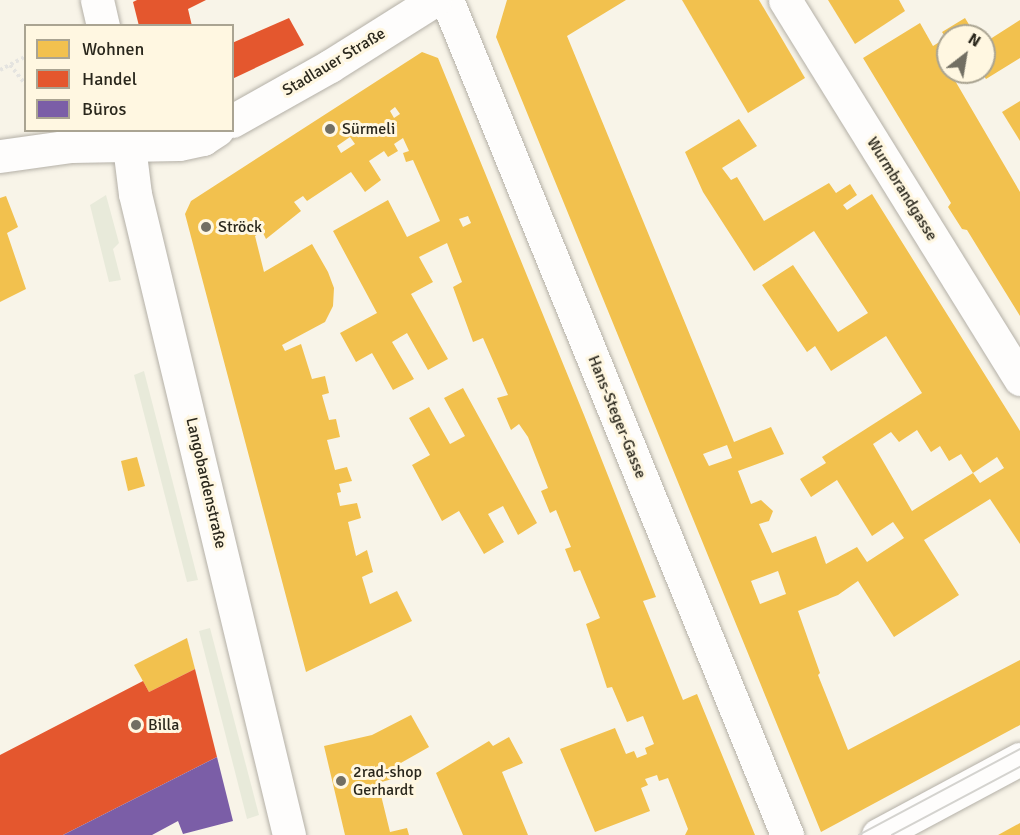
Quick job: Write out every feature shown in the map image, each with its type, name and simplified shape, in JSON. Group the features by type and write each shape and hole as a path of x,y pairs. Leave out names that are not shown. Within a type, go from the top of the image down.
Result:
{"street":[{"path":"96,0 102,24"},
{"name":"Stadlauer Straße","path":"234,120 330,66 435,0"},
{"name":"Hans-Steger-Gasse","path":"447,0 787,835"},
{"name":"Wurmbrandgasse","path":"785,0 1020,379"},
{"path":"0,156 128,138 179,144 203,139 213,132"},
{"name":"Langobardenstraße","path":"128,138 135,194 289,835"},
{"path":"878,835 1020,759"}],"path":[{"path":"0,70 24,57"},
{"path":"10,64 24,82"}],"green space":[{"path":"106,195 119,243 113,249 121,280 109,282 90,205"},
{"path":"144,371 198,580 187,582 134,375"},
{"path":"210,628 259,815 247,819 199,631"}],"building: Wohnen":[{"path":"507,0 626,0 567,36 734,442 771,427 784,454 738,471 751,504 761,500 773,511 769,521 759,524 772,553 816,536 826,564 857,547 867,562 904,538 893,522 872,536 837,480 811,497 800,479 826,463 822,457 922,393 886,336 831,371 815,346 807,352 762,285 793,265 838,332 868,313 814,231 754,271 703,192 685,152 739,119 757,146 722,168 731,180 737,177 764,221 829,183 836,193 850,184 857,195 843,205 847,210 872,194 1020,431 1020,544 990,499 924,540 959,595 894,637 858,581 838,595 798,611 820,673 818,675 848,750 1020,660 1020,725 821,832 496,37","holes":["917,430 931,452 940,446 949,461 961,454 973,473 912,511 873,444 891,432 899,442","727,445 732,458 709,466 703,454","997,457 1004,468 980,483 973,473","778,571 786,594 760,604 751,581"]},
{"path":"682,0 759,0 805,78 748,113"},
{"path":"828,0 899,0 905,11 855,44"},
{"path":"965,18 969,24 955,24"},
{"path":"1020,20 1020,58 996,73 996,35"},
{"path":"920,23 933,46 936,44 936,84 957,84 1020,192 1020,316 967,230 962,229 948,207 951,203 863,58"},
{"path":"422,52 438,58 656,597 643,601 683,700 697,694 755,835 685,835 688,829 668,778 659,781 657,775 645,779 648,785 641,788 650,811 595,832 560,749 615,728 626,754 634,751 637,758 647,754 645,748 654,744 643,716 627,722 612,687 607,688 586,624 600,618 580,570 574,572 565,549 571,547 556,510 550,513 541,491 548,488 528,437 519,424 511,430 497,398 508,395 483,338 473,342 453,287 462,282 447,243 419,257 433,282 411,294 448,359 428,370 407,333 392,342 414,379 393,390 372,353 356,362 340,333 377,313 333,231 388,200 407,237 440,221 413,160 406,162 403,153 409,151 403,138 394,144 398,151 388,157 384,151 369,161 381,180 365,192 351,172 307,201 303,196 294,202 301,211 266,239 262,231 255,236 264,272 312,244 328,272 334,288 333,306 325,322 282,345 285,351 301,344 312,379 325,376 329,393 322,395 329,420 336,419 340,437 327,440 335,470 347,467 352,481 339,484 341,492 337,493 340,506 357,503 361,518 348,522 356,556 367,550 373,572 362,577 370,604 397,591 412,621 306,672 185,214 191,201","holes":["395,107 400,114 394,118 390,111","350,137 355,144 341,153 337,146","468,216 471,223 463,227 459,219"]},
{"path":"1020,101 1020,141 1002,112"},
{"path":"6,196 18,227 7,233 26,289 0,302 0,198"},
{"path":"463,388 537,523 518,535 503,506 488,514 504,542 484,554 459,511 442,521 412,465 430,455 409,418 429,407 450,444 465,436 444,398"},
{"path":"137,457 145,486 128,491 121,461"},
{"path":"187,638 195,669 149,692 134,665"},
{"path":"411,715 429,747 399,764 403,776 378,783 390,832 407,828 409,835 345,835 324,746 372,735"},
{"path":"509,737 523,763 502,772 528,835 463,835 436,773 489,741 493,746"},
{"path":"1020,823 1020,835 998,835"}],"building: Handel":[{"path":"137,0 206,0 188,9 192,24 138,24 133,2"},
{"path":"289,18 304,45 234,78 234,42"},
{"path":"195,669 217,757 63,835 0,835 0,755 143,681 149,692"}],"building: Büros":[{"path":"217,757 233,821 183,834 178,821 152,835 63,835"}],"tram line":[{"path":"859,835 1020,749"},
{"path":"892,835 1020,767"}],"place":[{"name":"Sürmeli","path":"330,129"},
{"name":"Ströck","path":"206,227"},
{"name":"Billa","path":"136,725"},
{"name":"2rad-shop Gerhardt","path":"341,781"}]}
